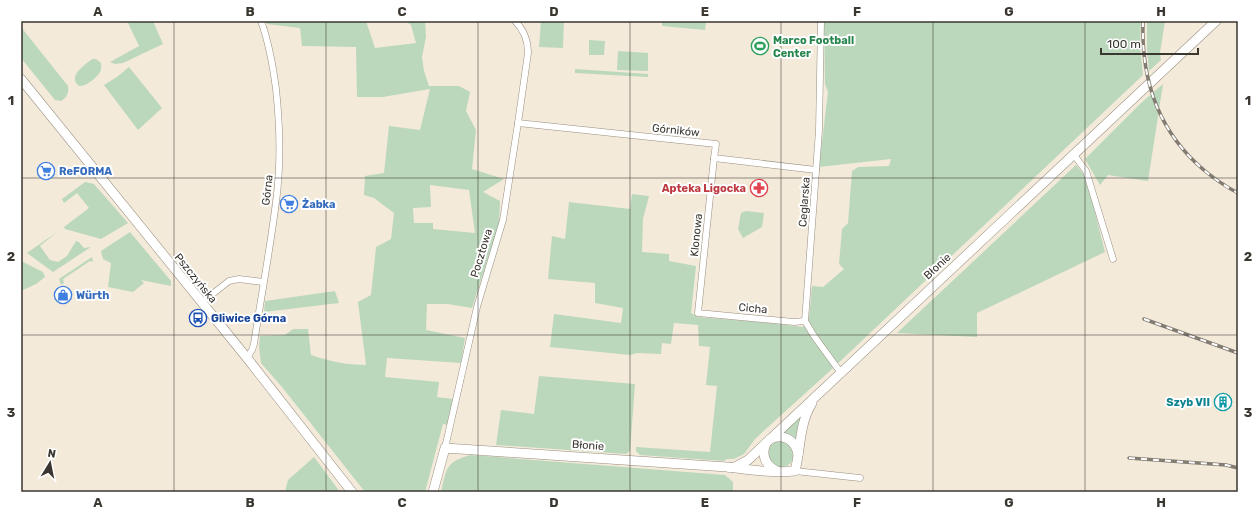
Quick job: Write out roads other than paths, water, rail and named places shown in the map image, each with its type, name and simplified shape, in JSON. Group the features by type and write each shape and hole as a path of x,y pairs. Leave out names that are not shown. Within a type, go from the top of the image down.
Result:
{"street":[{"name":"Górna","path":"246,358 252,350 254,344 276,202 279,168 278,106 274,71 268,39 261,21"},
{"name":"Pocztowa","path":"433,492 458,396 478,307 503,220 527,63 528,46 524,34 516,21"},
{"name":"Ceglarska","path":"805,321 820,109 821,21"},
{"name":"Błonie","path":"730,468 744,463 818,396 1216,21"},
{"name":"Pszczyńska","path":"21,79 352,492"},
{"name":"Górników","path":"518,123 716,144 714,158"},
{"path":"1074,155 1086,171 1113,259"},
{"path":"714,158 816,170"},
{"name":"Klonowa","path":"698,313 714,158"},
{"path":"201,303 229,281 239,279 263,282"},
{"name":"Cicha","path":"698,313 794,322 805,321"},
{"path":"805,321 810,331 841,373"},
{"name":"Błonie","path":"795,471 804,422 810,408 818,396"},
{"path":"777,472 771,468 765,460 764,450 768,441 778,437 787,438 794,444 798,454"},
{"name":"Błonie","path":"445,448 744,470 777,472 795,471 860,478"}],"railway":[{"path":"1143,21 1143,43 1149,84 1164,122 1175,139 1189,156 1205,171 1225,186 1238,193"},
{"path":"1144,319 1238,353"},
{"path":"1129,458 1226,465 1238,468"}],"place":[{"name":"Marco Football Center","path":"760,46"},
{"name":"ReFORMA","path":"46,171"},
{"name":"Apteka Ligocka","path":"759,188"},
{"name":"Żabka","path":"289,204"},
{"name":"Würth","path":"63,295"},
{"name":"Gliwice Górna","path":"198,318"},
{"name":"Szyb VII","path":"1223,402"}]}
